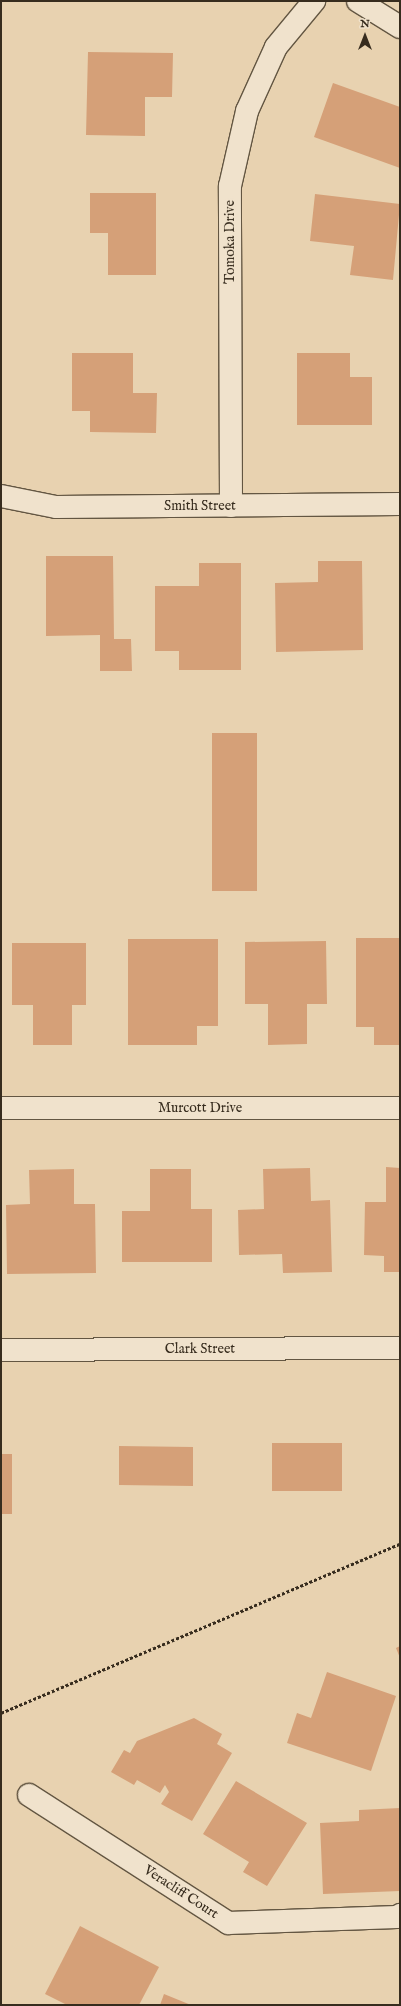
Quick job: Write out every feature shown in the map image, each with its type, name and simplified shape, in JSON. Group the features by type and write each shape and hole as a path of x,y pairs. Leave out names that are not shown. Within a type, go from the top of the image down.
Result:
{"street":[{"name":"Tomoka Drive","path":"231,506 230,186 247,111 273,54 314,1"},
{"path":"358,1 400,27"},
{"name":"Smith Street","path":"1,496 56,507 400,504"},
{"name":"Murcott Drive","path":"1,1108 400,1108"},
{"name":"Clark Street","path":"1,1350 400,1348"},
{"name":"Veracliff Court","path":"29,1795 228,1923 397,1918 400,1915"}],"path":[{"path":"1,1713 400,1544"}],"building":[{"path":"88,52 173,53 172,97 145,97 145,136 86,135"},
{"path":"333,83 400,107 400,168 314,137"},
{"path":"90,193 156,193 156,275 108,275 108,233 90,233"},
{"path":"315,194 400,204 393,280 350,275 354,246 310,241"},
{"path":"72,353 133,353 133,393 157,393 156,433 90,432 90,411 72,411"},
{"path":"297,353 350,353 350,377 372,377 372,425 297,425"},
{"path":"46,556 113,556 114,639 131,639 132,671 100,671 100,635 46,636"},
{"path":"318,561 362,561 363,650 276,652 275,583 318,582"},
{"path":"199,563 241,563 241,670 179,670 179,651 155,651 155,586 199,586"},
{"path":"212,733 257,733 257,891 212,891"},
{"path":"356,938 400,938 400,1045 374,1045 374,1027 356,1027"},
{"path":"128,939 218,939 218,1026 197,1026 197,1045 128,1045"},
{"path":"326,941 327,1004 307,1004 307,1044 268,1045 268,1004 245,1004 245,942"},
{"path":"12,943 86,943 86,1005 72,1005 72,1045 33,1045 33,1005 12,1005"},
{"path":"386,1167 400,1168 400,1272 384,1272 384,1256 364,1255 365,1202 386,1202"},
{"path":"310,1168 311,1201 330,1200 332,1272 283,1273 282,1254 239,1255 238,1210 264,1209 263,1169"},
{"path":"74,1169 74,1204 95,1204 96,1273 7,1274 6,1205 30,1204 29,1170"},
{"path":"150,1169 191,1169 191,1209 212,1209 212,1262 122,1262 122,1211 150,1211"},
{"path":"272,1443 342,1443 342,1491 272,1491"},
{"path":"119,1446 193,1447 193,1486 119,1485"},
{"path":"1,1454 12,1454 12,1514 1,1514"},
{"path":"400,1646 400,1658 396,1648"},
{"path":"327,1672 396,1696 371,1771 287,1743 297,1713 311,1718"},
{"path":"194,1718 222,1734 217,1744 232,1753 192,1821 161,1804 169,1792 165,1785 160,1793 137,1780 134,1785 111,1772 124,1750 130,1753 137,1741"},
{"path":"236,1781 307,1823 267,1886 243,1872 249,1862 203,1834"},
{"path":"400,1808 400,1891 323,1894 320,1823 359,1821 359,1810"},
{"path":"80,1926 159,1967 139,2005 67,2005 45,1994"},
{"path":"164,1994 191,2005 160,2005"}]}
